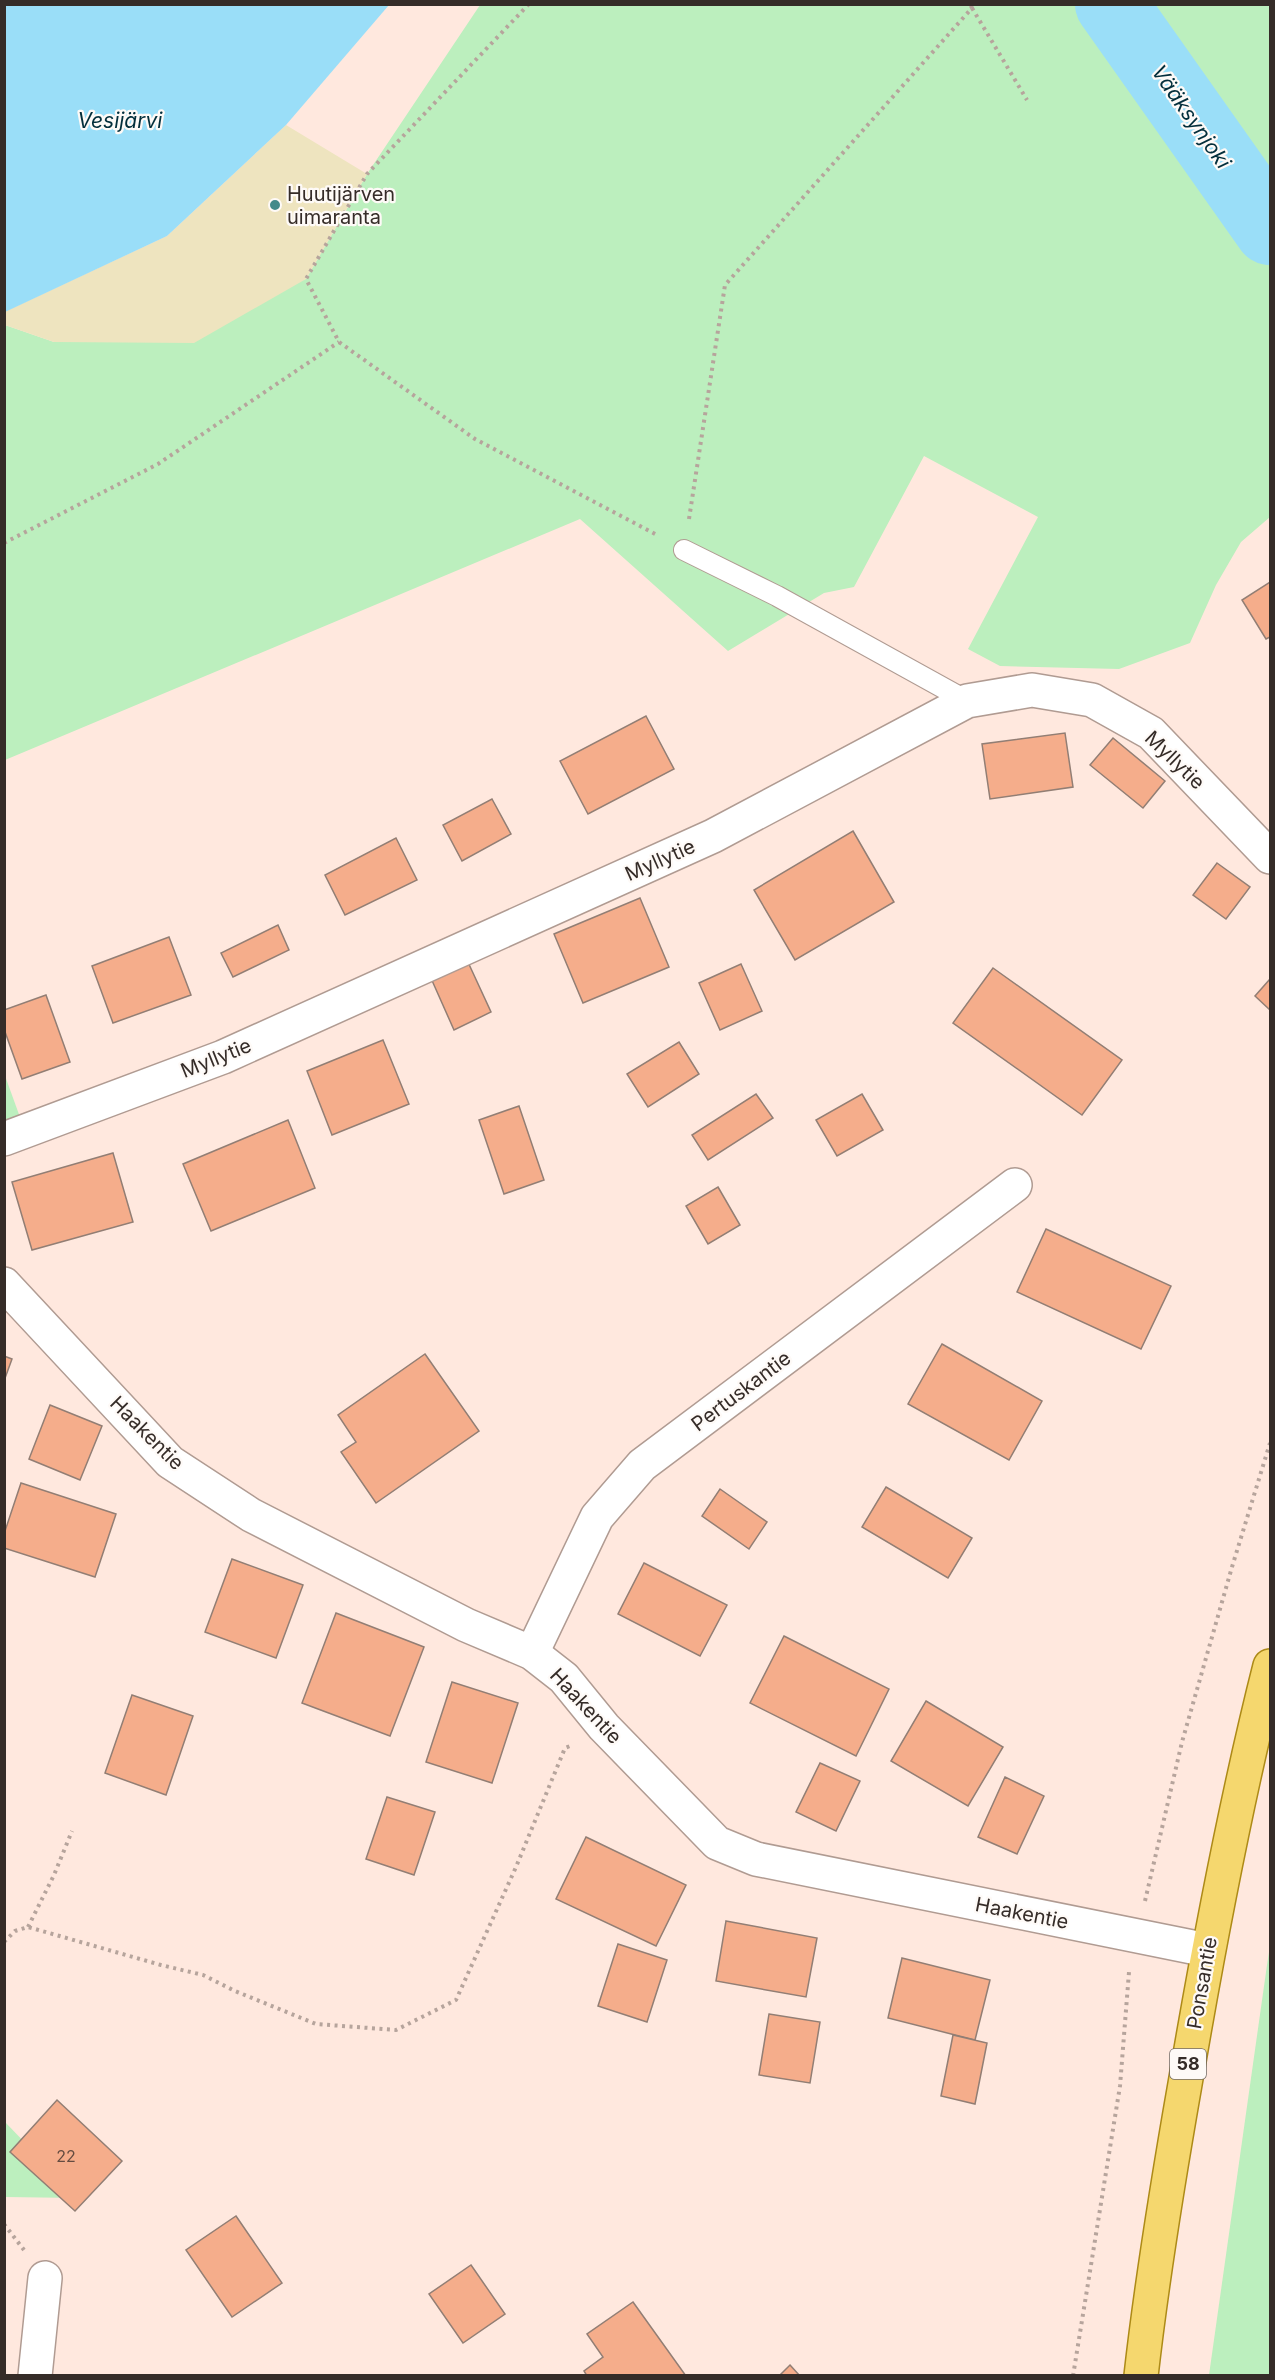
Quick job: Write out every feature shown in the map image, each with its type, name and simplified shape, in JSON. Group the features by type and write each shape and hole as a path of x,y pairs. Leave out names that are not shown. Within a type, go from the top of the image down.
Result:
{"main road":[{"name":"Ponsantie","path":"1141,2376 1152,2275 1207,1950 1248,1755 1270,1666"}],"street":[{"name":"Myllytie","path":"4,1139 223,1057 680,851 713,836 968,701 1032,690 1092,700 1151,734 1270,857"},
{"name":"Pertuskantie","path":"532,1653 597,1517 642,1465 1015,1185"},
{"name":"Haakentie","path":"4,1284 170,1462 251,1515 466,1625 532,1653 564,1678 604,1727 717,1843 756,1859 1207,1950"},
{"path":"35,2376 45,2278"}],"lane":[{"path":"684,550 777,596 968,701"}],"path":[{"path":"530,4 367,174 306,279 339,342 475,439 684,550 725,285 971,6 1027,99"},
{"path":"4,543 158,464 339,342"},
{"path":"4,1942 15,1932 28,1927 203,1975 235,1991 315,2024 396,2030 456,2000 566,1748 604,1727"},
{"path":"28,1927 54,1875 72,1831"}],"green space":[{"path":"480,5 1270,5 1270,517 1241,542 1216,585 1190,643 1119,669 1000,666 968,649 1038,517 924,456 854,587 824,593 728,651 580,519 5,760 5,325 54,342 306,279 367,174"},
{"path":"4,1073 25,1131 4,1139"},
{"path":"1270,1946 1270,2375 1209,2375 1267,1965"},
{"path":"5,2122 78,2198 5,2197"}],"sand":[{"name":"Huutijärven uimaranta","path":"286,125 367,174 306,279 194,343 54,342 5,325 4,312 167,236"}],"water":[{"name":"Vesijärvi","path":"4,5 389,5 286,125 167,236 5,312"}],"building":[{"path":"1270,582 1270,637 1266,639 1242,600"},
{"path":"646,716 674,769 588,814 560,761"},
{"path":"1065,733 1073,787 990,799 982,744"},
{"path":"1113,738 1165,781 1143,808 1090,765"},
{"path":"492,799 511,834 462,861 443,825"},
{"path":"853,831 894,902 795,960 754,890"},
{"path":"396,838 417,880 345,915 325,875"},
{"path":"1217,863 1250,887 1226,919 1193,895"},
{"path":"640,898 669,967 583,1003 554,934"},
{"path":"278,925 289,950 233,977 221,953"},
{"path":"169,937 191,995 113,1023 92,966"},
{"path":"467,960 491,1012 454,1030 430,976"},
{"path":"741,964 762,1011 720,1030 699,983"},
{"path":"993,968 1122,1060 1082,1115 953,1023"},
{"path":"1270,979 1270,1010 1255,996"},
{"path":"46,995 70,1062 22,1079 4,1029 4,1010"},
{"path":"383,1040 409,1104 332,1135 307,1071"},
{"path":"679,1042 699,1074 648,1107 627,1074"},
{"path":"756,1094 773,1118 708,1160 692,1135"},
{"path":"862,1094 883,1130 837,1156 816,1120"},
{"path":"519,1106 544,1180 504,1194 479,1120"},
{"path":"288,1120 315,1188 211,1231 183,1164"},
{"path":"113,1153 133,1222 32,1250 12,1182"},
{"path":"718,1187 740,1225 708,1244 686,1206"},
{"path":"1046,1229 1171,1286 1141,1349 1017,1292"},
{"path":"942,1344 1042,1401 1009,1460 908,1404"},
{"path":"425,1354 479,1431 376,1503 341,1452 356,1442 338,1415"},
{"path":"4,1356 12,1359 4,1381"},
{"path":"50,1405 102,1426 80,1480 29,1459"},
{"path":"21,1483 116,1514 95,1577 4,1548 4,1534"},
{"path":"886,1487 972,1538 948,1578 862,1527"},
{"path":"720,1489 767,1522 749,1549 702,1516"},
{"path":"232,1559 303,1585 276,1658 205,1632"},
{"path":"644,1563 727,1605 700,1656 618,1614"},
{"path":"336,1613 424,1647 390,1736 302,1703"},
{"path":"784,1636 889,1689 856,1756 750,1703"},
{"path":"452,1682 518,1703 492,1783 426,1762"},
{"path":"132,1695 193,1716 166,1795 105,1773"},
{"path":"926,1701 1003,1747 968,1806 891,1761"},
{"path":"820,1763 860,1781 836,1831 796,1812"},
{"path":"1005,1777 1044,1796 1017,1854 978,1837"},
{"path":"387,1797 435,1812 414,1875 366,1859"},
{"path":"586,1837 686,1885 656,1946 556,1899"},
{"path":"726,1921 817,1938 806,1997 716,1981"},
{"path":"618,1944 667,1960 647,2022 598,2006"},
{"path":"902,1958 990,1980 975,2040 888,2018"},
{"path":"769,2014 820,2022 810,2083 759,2075"},
{"path":"953,2035 987,2043 975,2104 941,2096"},
{"path":"57,2100 122,2161 75,2211 10,2152"},
{"path":"236,2216 282,2283 232,2317 186,2250"},
{"path":"471,2265 505,2314 463,2343 429,2294"},
{"path":"633,2302 686,2376 587,2376 584,2371 603,2357 587,2334"},
{"path":"790,2365 800,2376 779,2376"}],"waterway":[{"name":"Vääksynjoki","path":"1111,4 1270,229"}],"place":[{"name":"Huutijärven uimaranta","path":"275,205"}]}
